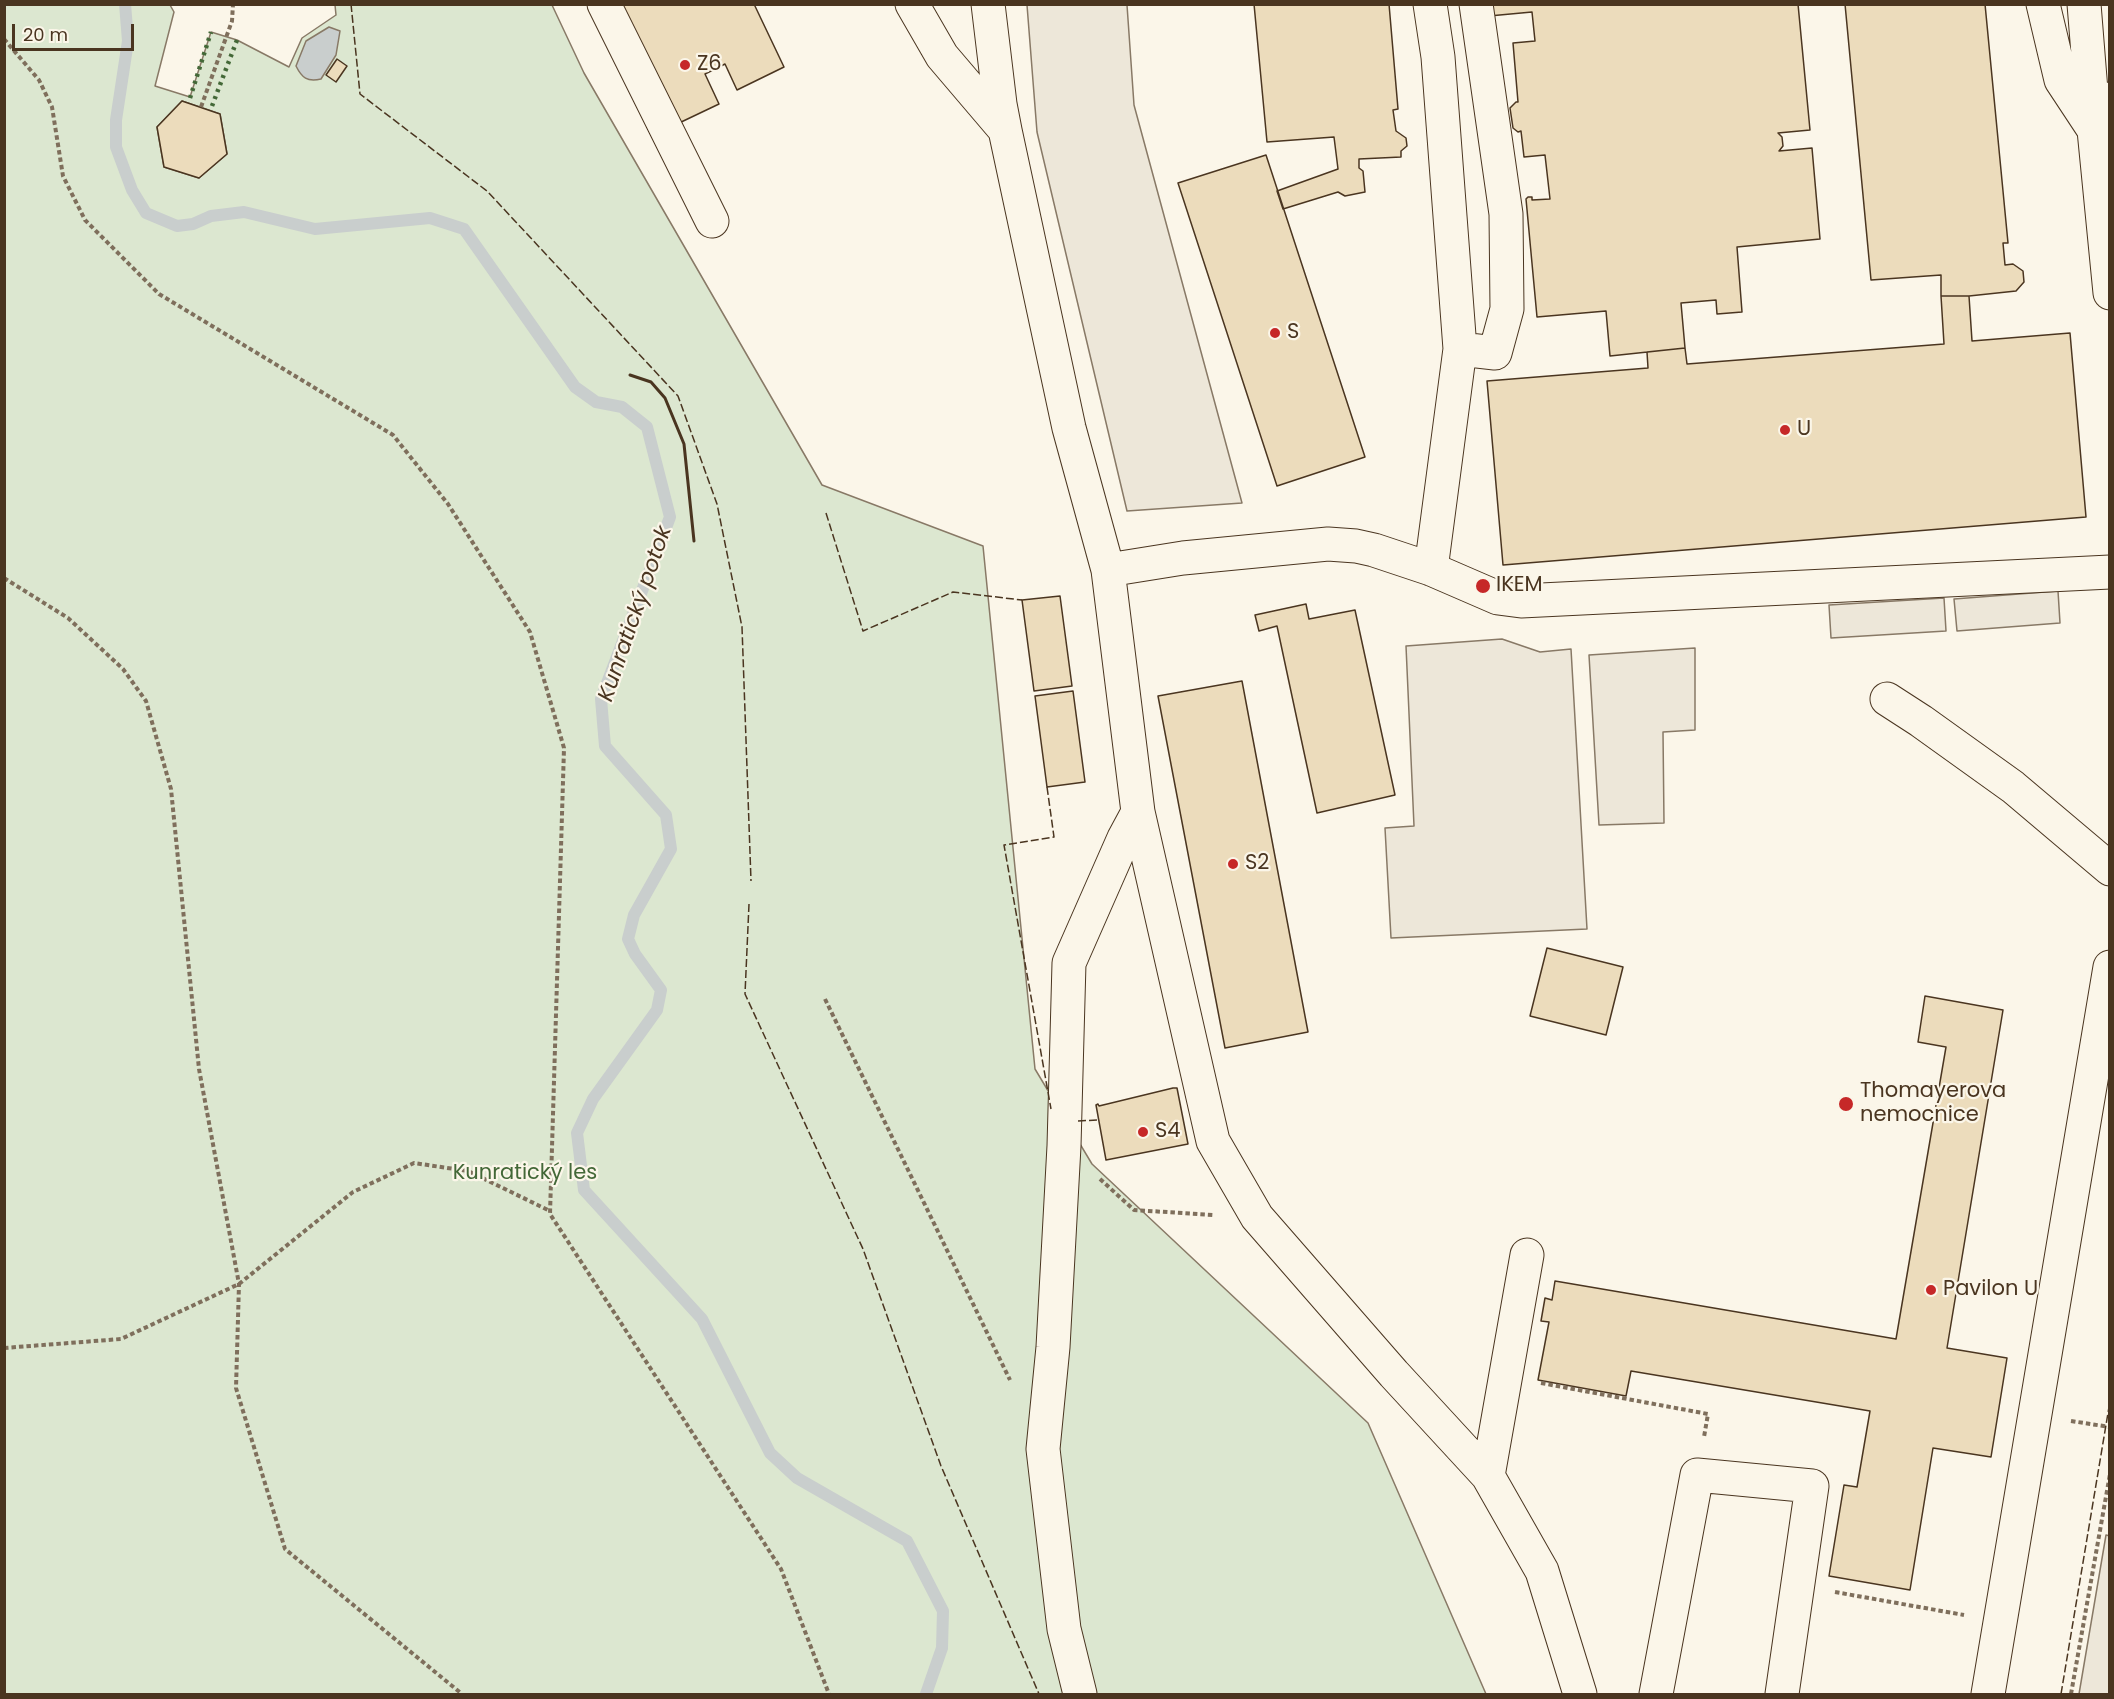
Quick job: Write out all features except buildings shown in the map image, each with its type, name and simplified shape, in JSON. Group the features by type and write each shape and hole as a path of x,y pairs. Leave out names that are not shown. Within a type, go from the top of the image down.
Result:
{"lane":[{"path":"604,4 712,221"},
{"path":"912,4 942,56 1005,130"},
{"path":"988,4 1005,130 1069,429 1108,570 1138,812 1213,1141 1257,1217 1394,1374 1488,1476 1542,1571 1580,1695"},
{"path":"1431,4 1438,57 1460,350 1431,569"},
{"path":"1460,350 1495,353 1507,309 1506,214 1476,4"},
{"path":"2043,4 2061,80 2094,130"},
{"path":"2084,4 2109,293"},
{"path":"2094,130 2109,99"},
{"path":"1108,570 1183,558 1328,544 1356,546 1431,569 1498,598 1521,601 2109,572"},
{"path":"1887,699 2013,787 2109,869"},
{"path":"1080,1695 1065,1629 1043,1449 1053,1347 1064,1146 1069,963 1124,838 1138,812"},
{"path":"1988,1695 2109,967"},
{"path":"1488,1476 1527,1255"},
{"path":"1656,1695 1697,1475 1812,1486 1782,1695"}],"path":[{"path":"201,107 232,21 233,4"},
{"path":"4,39 39,80 52,107 63,176 85,220 159,294 393,435 448,504 530,632 564,748 550,1214 781,1569 829,1695"},
{"path":"4,578 68,618 123,669 146,701 171,789 199,1069 239,1284 236,1388 285,1549 462,1695"},
{"path":"825,999 1012,1384"},
{"path":"1064,1146 1134,1210 1257,1217"},
{"path":"4,1348 121,1339 239,1284 353,1192 414,1163 468,1171 550,1211"},
{"path":"1505,1376 1708,1414 1697,1475"},
{"path":"2077,1422 2109,1427"},
{"path":"2071,1695 2109,1474"},
{"path":"1798,1586 2000,1622"}],"green space":[{"name":"Kunratický les","path":"5,5 170,5 174,12 155,86 190,97 211,32 237,40 289,67 302,38 336,15 335,5 552,5 584,73 822,485 983,546 1035,1069 1092,1164 1368,1423 1486,1694 5,1694","holes":["182,101 220,114 227,154 199,178 164,167 157,127"]}],"shaded area":[{"path":"1027,5 1127,5 1134,105 1242,503 1127,511 1037,132"},
{"path":"329,27 340,31 336,55 321,79 306,78 300,74 296,66 306,41"},
{"path":"2058,591 2060,623 1957,631 1954,599"},
{"path":"1944,598 1946,631 1831,638 1829,605"},
{"path":"1502,639 1540,652 1571,649 1587,929 1391,938 1385,828 1414,826 1406,646"},
{"path":"1695,648 1695,730 1663,732 1664,823 1599,825 1589,655"},
{"path":"2106,1535 2110,1536 2109,1694 2079,1694"}],"waterway":[{"name":"Kunratický potok","path":"125,4 128,41 116,120 116,147 132,190 146,213 177,226 193,224 211,216 244,212 315,229 430,218 464,229 575,387 596,402 622,407 647,427 670,517 601,699 605,746 666,815 671,849 634,915 628,939 635,954 661,990 657,1010 593,1099 577,1133 584,1190 702,1319 770,1453 797,1478 907,1541 943,1611 942,1648 926,1694"}],"hedge":[{"path":"190,98 211,32"},
{"path":"212,106 237,40"}],"fence":[{"path":"351,4 360,94 487,191 678,396 717,504 742,627 751,881"},
{"path":"826,513 863,631 953,592 1022,600"},
{"path":"1047,787 1054,837 1004,845 1051,1109"},
{"path":"749,904 745,994 863,1249 941,1466 1039,1694"},
{"path":"1078,1121 1098,1120"},
{"path":"2061,1694 2110,1401"}],"wall":[{"path":"630,375 651,382 665,398 684,444 694,541"}],"place":[{"name":"Z6","path":"685,65"},
{"name":"S","path":"1275,333"},
{"name":"U","path":"1785,430"},
{"name":"IKEM","path":"1483,586"},
{"name":"S2","path":"1233,864"},
{"name":"Thomayerova nemocnice","path":"1846,1104"},
{"name":"S4","path":"1143,1132"},
{"name":"Pavilon U","path":"1931,1290"}]}
